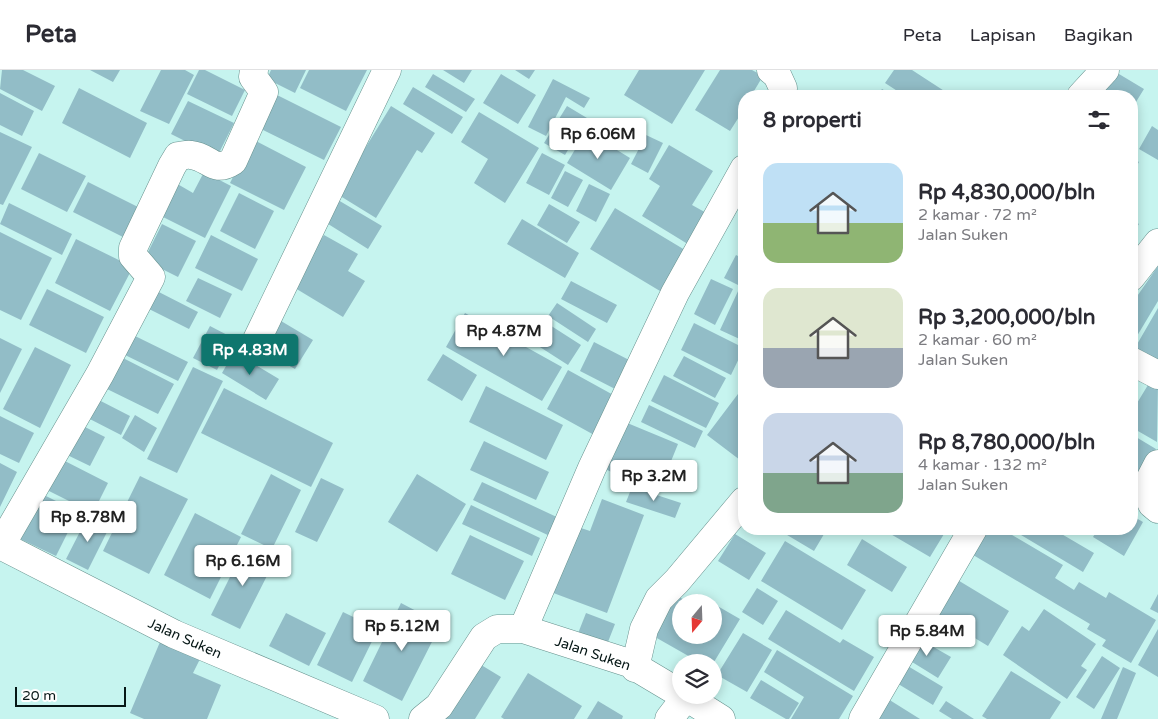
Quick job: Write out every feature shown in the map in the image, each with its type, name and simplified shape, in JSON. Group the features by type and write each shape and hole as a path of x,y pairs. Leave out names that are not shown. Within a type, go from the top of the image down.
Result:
{"street":[{"path":"0,545 95,383 151,277 133,256 132,248 172,166 178,156 191,155 215,166 224,167 233,161 264,92 253,77 254,70"},
{"path":"251,352 387,70"},
{"path":"771,70 777,75 784,90"},
{"path":"1087,90 1105,70"},
{"path":"523,629 592,468 675,293 738,180"},
{"path":"1138,269 1158,243"},
{"path":"1138,365 1158,375"},
{"path":"1158,464 1145,489 1152,504 1158,509"},
{"path":"632,665 644,629 659,599 677,581 738,507"},
{"path":"863,719 970,535"},
{"name":"Jalan Suken","path":"0,545 174,634 376,719"},
{"name":"Jalan Suken","path":"423,719 439,706 484,637 497,629 523,629 597,653 632,665 672,689"},
{"path":"669,719 678,704"},
{"name":"Jalan Suken","path":"697,704 721,719"}],"building":[{"path":"2,70 23,70 55,86 42,111 0,89"},
{"path":"90,70 120,70 113,82"},
{"path":"161,70 185,70 194,75 169,124 140,111"},
{"path":"199,70 205,70 245,90 232,116 187,94"},
{"path":"271,70 306,70 295,93 267,79"},
{"path":"309,70 367,70 346,111 300,88"},
{"path":"443,70 472,70 464,83"},
{"path":"515,70 535,70 529,79"},
{"path":"639,70 705,70 672,124 624,95"},
{"path":"720,70 752,70 763,76 755,90 738,90 738,118 730,131 695,110"},
{"path":"894,70 912,70 943,90 896,90 885,83"},
{"path":"1114,71 1144,89 1138,99 1138,90 1103,90"},
{"path":"433,74 475,99 466,112 425,87"},
{"path":"501,74 536,95 518,124 483,103"},
{"path":"553,79 590,98 584,108 566,97 546,136 528,127"},
{"path":"413,87 463,117 452,134 403,104"},
{"path":"79,88 147,123 130,158 62,123"},
{"path":"0,93 34,111 22,136 0,125"},
{"path":"277,95 341,127 324,160 261,129"},
{"path":"188,101 234,123 217,157 171,134"},
{"path":"391,106 435,133 422,153 417,150 376,218 337,194"},
{"path":"567,106 587,118 565,155 544,143"},
{"path":"479,112 539,148 505,203 474,183 488,159 461,142"},
{"path":"1152,126 1158,130 1158,160 1139,149"},
{"path":"586,131 630,158 611,190 567,163"},
{"path":"0,132 32,147 3,205 0,204"},
{"path":"646,135 663,143 648,173 631,164"},
{"path":"252,139 306,167 284,210 230,183"},
{"path":"669,145 713,171 692,205 710,215 691,246 642,216 660,186 649,179"},
{"path":"39,153 86,176 67,212 21,189"},
{"path":"542,153 565,165 549,195 526,183"},
{"path":"565,171 583,180 568,207 551,198"},
{"path":"204,172 231,186 205,238 159,215 174,182 193,193"},
{"path":"88,182 142,209 127,239 73,212"},
{"path":"589,184 610,194 596,222 576,211"},
{"path":"239,193 274,211 255,249 220,231"},
{"path":"338,200 382,226 368,249 325,222"},
{"path":"9,203 72,234 62,255 0,224"},
{"path":"549,204 580,222 567,243 537,225"},
{"path":"615,208 690,253 665,294 590,249"},
{"path":"522,219 579,253 565,278 507,244"},
{"path":"162,224 196,241 178,277 144,260"},
{"path":"0,232 52,258 21,320 0,310"},
{"path":"211,235 258,259 242,291 195,268"},
{"path":"324,235 358,254 348,271 365,281 343,317 290,285"},
{"path":"76,239 133,267 110,311 55,283"},
{"path":"736,255 738,256 738,285 724,278"},
{"path":"1158,266 1158,301 1138,334 1138,295"},
{"path":"198,278 232,294 220,318 186,301"},
{"path":"711,279 733,289 715,325 694,314"},
{"path":"571,281 617,305 607,323 561,299"},
{"path":"151,288 198,312 189,329 141,305"},
{"path":"47,289 104,317 86,353 29,325"},
{"path":"738,291 738,338 720,330"},
{"path":"557,303 596,329 588,342 548,316"},
{"path":"1158,308 1158,368 1138,356 1138,343"},
{"path":"465,313 562,367 542,401 446,347"},
{"path":"276,318 313,340 295,369 258,348"},
{"path":"542,320 581,345 568,365 529,340"},
{"path":"694,323 738,345 738,360 731,375 681,350"},
{"path":"210,326 233,338 217,370 193,358"},
{"path":"133,335 188,362 178,381 123,354"},
{"path":"0,338 22,349 0,393"},
{"path":"594,342 633,362 619,391 580,371"},
{"path":"35,347 71,365 40,428 3,409"},
{"path":"234,352 279,379 266,400 222,373"},
{"path":"443,354 477,375 462,401 427,380"},
{"path":"684,356 726,378 715,398 673,376"},
{"path":"123,358 174,384 158,414 107,389"},
{"path":"193,367 223,381 177,473 147,459"},
{"path":"568,370 617,397 596,436 547,409"},
{"path":"664,375 719,403 706,428 651,401"},
{"path":"1151,380 1158,384 1157,442 1138,431 1138,401"},
{"path":"486,386 563,425 546,460 469,422"},
{"path":"224,388 333,443 311,487 201,433"},
{"path":"738,394 738,458 707,435"},
{"path":"91,396 130,416 121,435 82,415"},
{"path":"649,405 703,431 695,448 641,422"},
{"path":"135,415 157,428 144,452 122,438"},
{"path":"0,416 34,433 19,463 0,454"},
{"path":"620,420 678,444 659,491 602,468"},
{"path":"75,422 105,437 90,466 61,452"},
{"path":"1138,438 1156,449 1140,477 1138,476"},
{"path":"484,441 549,472 536,500 470,470"},
{"path":"57,457 108,483 93,513 41,487"},
{"path":"0,463 17,472 0,507"},
{"path":"271,474 301,490 272,549 241,534"},
{"path":"417,474 466,504 437,552 388,522"},
{"path":"140,476 188,499 149,574 103,551"},
{"path":"321,478 344,489 317,542 295,532"},
{"path":"482,482 561,519 552,537 473,500"},
{"path":"632,487 681,503 675,518 626,502"},
{"path":"36,491 78,512 56,556 14,536"},
{"path":"602,499 644,515 607,613 548,591 572,525 590,531"},
{"path":"471,505 540,538 532,556 462,524"},
{"path":"195,513 241,537 210,599 164,575"},
{"path":"88,516 110,526 88,570 66,559"},
{"path":"1138,519 1143,522 1138,531"},
{"path":"735,534 766,553 749,580 718,561"},
{"path":"470,535 524,561 505,600 451,574"},
{"path":"787,535 823,535 814,551"},
{"path":"892,535 943,535 930,557"},
{"path":"978,535 1012,535 1063,565 1055,578 1074,590 1079,582 1106,598 1109,592 1156,620 1131,663 1102,646 1106,640 1087,629 1090,624 968,552"},
{"path":"1021,535 1063,535 1094,553 1083,572"},
{"path":"1094,535 1136,535 1124,556 1093,537"},
{"path":"862,539 907,567 892,592 847,565"},
{"path":"785,541 866,590 842,630 761,581"},
{"path":"246,545 275,560 240,629 211,615"},
{"path":"951,576 1009,611 988,646 930,611"},
{"path":"757,588 778,601 763,625 742,612"},
{"path":"672,593 674,594 672,594 672,644 722,644 722,609 740,619 719,654 685,654 648,633"},
{"path":"1158,594 1158,613 1150,609"},
{"path":"401,603 441,624 402,701 363,681"},
{"path":"1044,609 1096,644 1081,666 1087,670 1067,699 1003,655 1022,626 1029,631"},
{"path":"786,610 840,643 843,639 874,657 854,691 768,639"},
{"path":"343,612 378,629 352,682 317,665"},
{"path":"286,613 326,633 309,666 269,646"},
{"path":"586,613 615,624 606,647 577,636"},
{"path":"1158,629 1158,677 1138,665"},
{"path":"743,633 772,650 747,692 722,678 722,667"},
{"path":"916,637 951,657 938,678 904,657"},
{"path":"160,642 200,659 193,673 221,685 207,719 144,719 130,713"},
{"path":"777,650 853,696 839,719 791,719 804,697 764,672"},
{"path":"1102,656 1120,668 1094,709 1076,697"},
{"path":"473,660 501,677 475,719 438,719"},
{"path":"901,662 943,687 933,705 890,679"},
{"path":"1123,667 1136,673 1117,719 1101,719"},
{"path":"1011,671 1061,702 1050,719 987,719 982,716"},
{"path":"528,673 582,706 574,719 504,719 501,717"},
{"path":"761,680 799,703 789,719 750,698"},
{"path":"888,699 920,719 875,719"},
{"path":"598,701 623,716 622,719 587,719"},
{"path":"946,701 974,719 952,719 939,711"}]}
